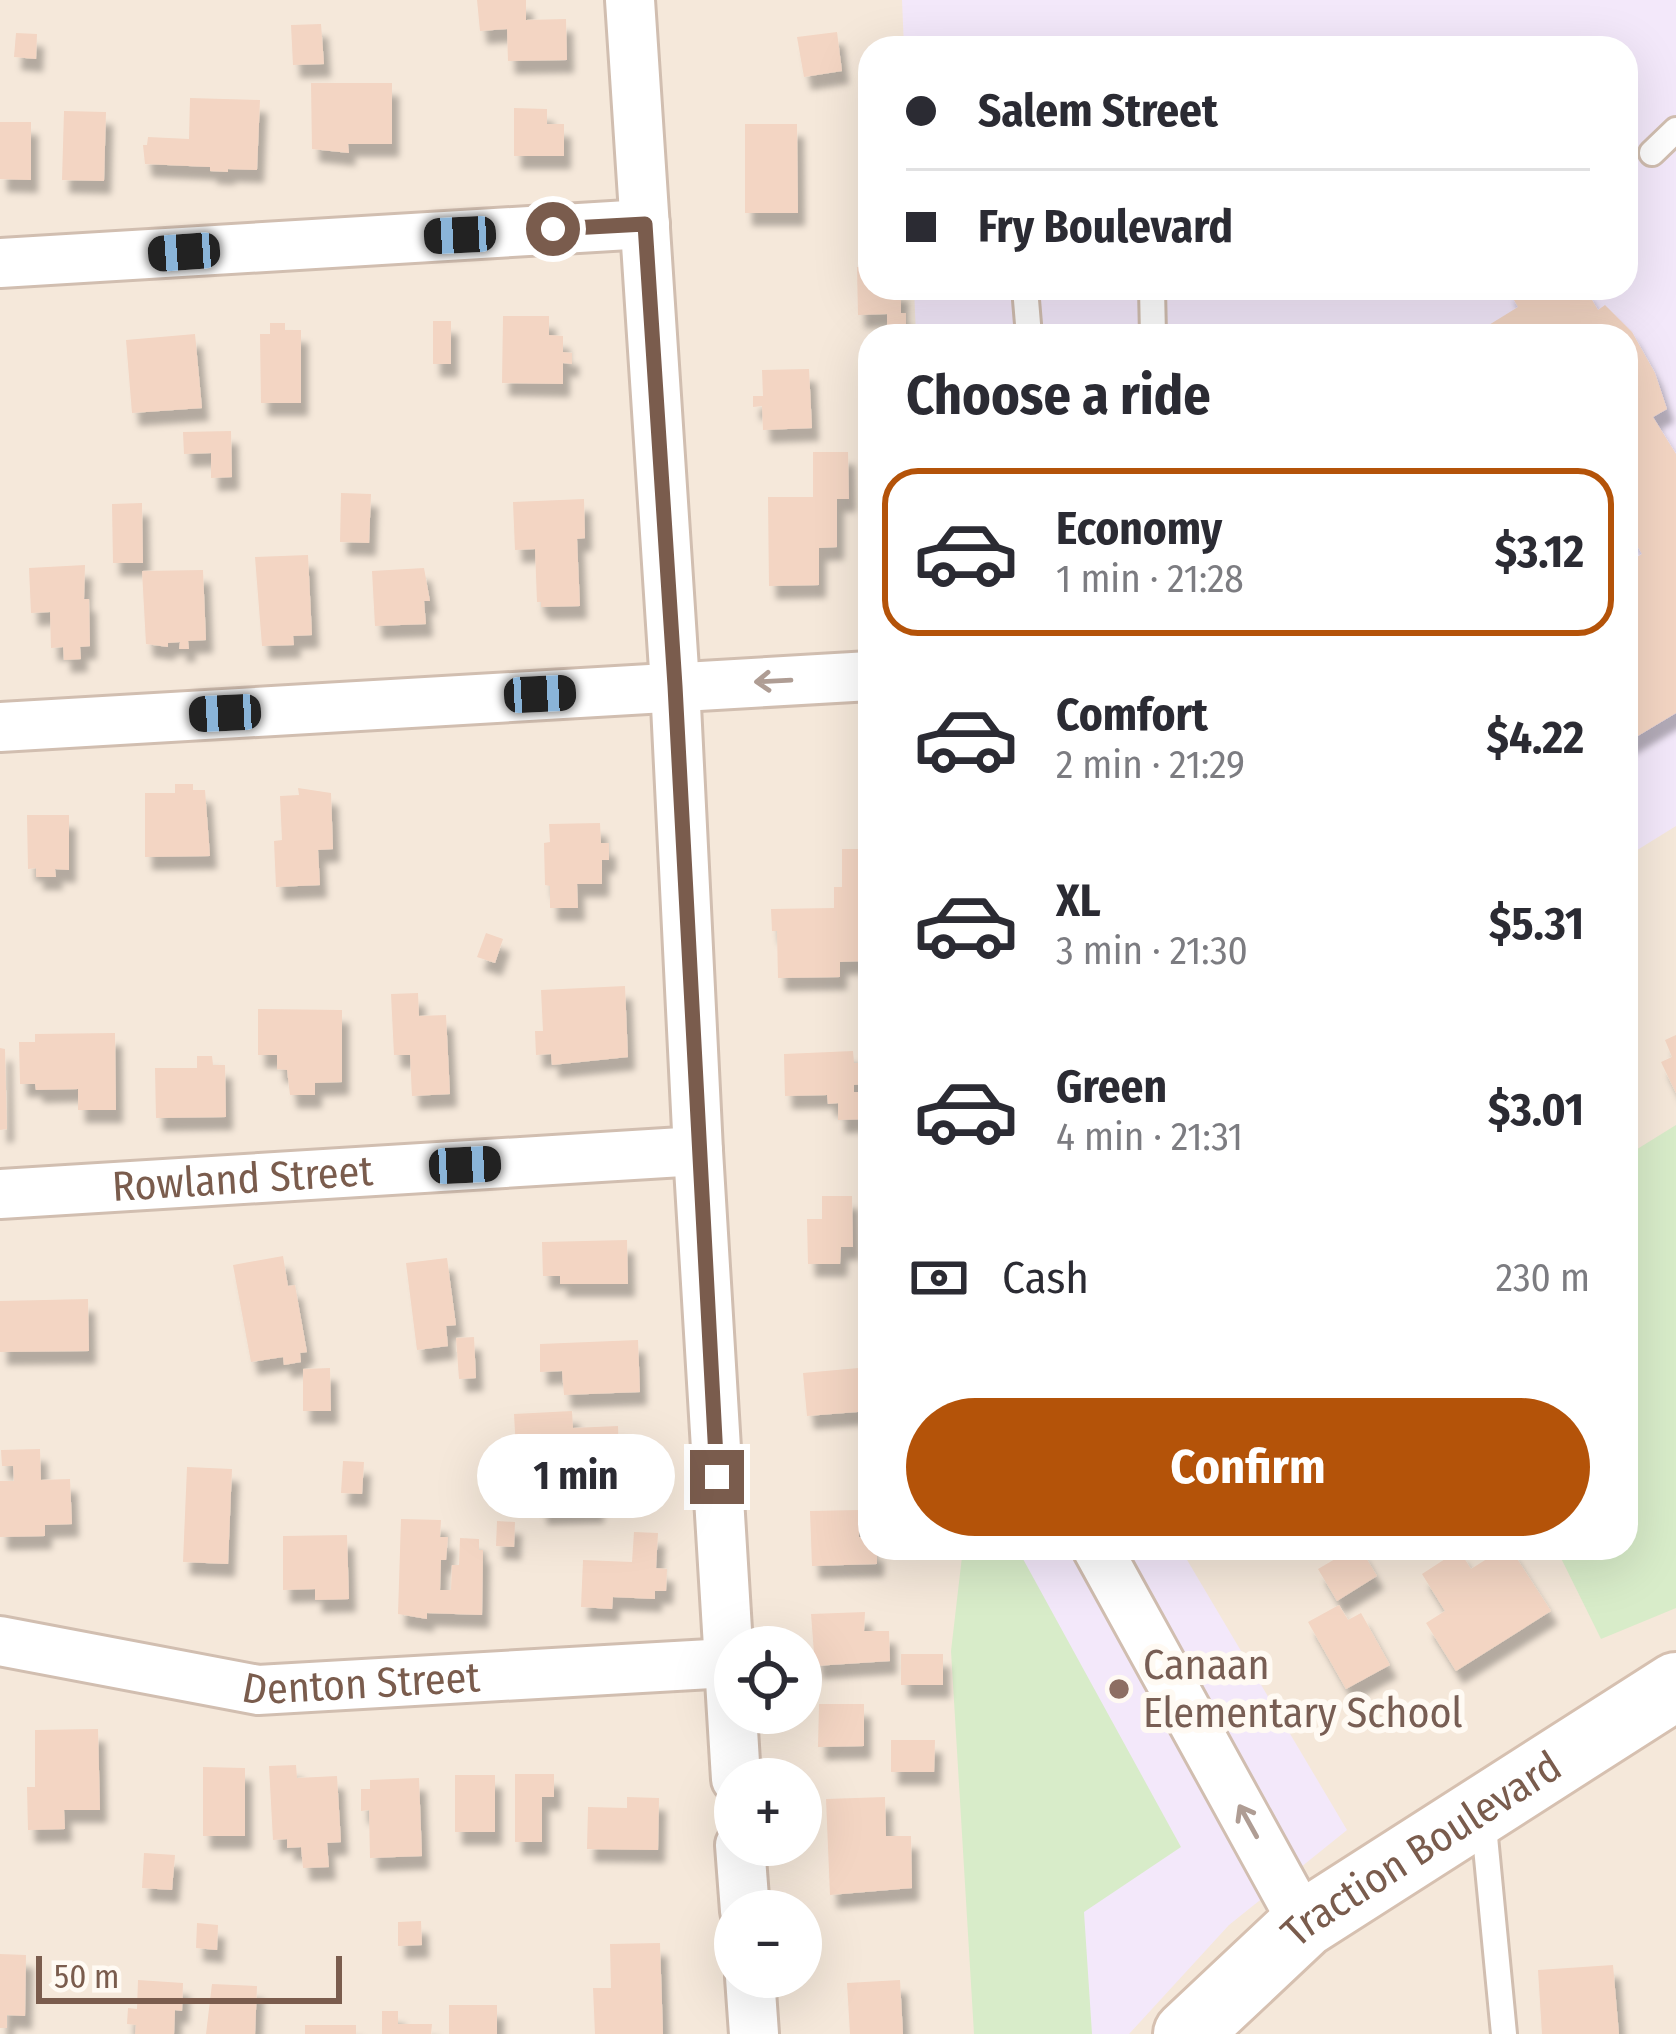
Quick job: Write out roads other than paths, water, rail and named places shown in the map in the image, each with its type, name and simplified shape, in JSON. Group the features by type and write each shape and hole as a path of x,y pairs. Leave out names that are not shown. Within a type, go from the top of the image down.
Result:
{"street":[{"path":"630,0 675,686 726,1626"},
{"path":"0,263 645,224"},
{"path":"0,727 858,677"},
{"name":"Rowland Street","path":"0,1194 698,1150"},
{"path":"1104,1560 1304,1924"},
{"name":"Denton Street","path":"0,1641 258,1690 714,1664"},
{"name":"Traction Boulevard","path":"1187,2034 1304,1924 1676,1686"},
{"path":"751,1998 754,2034"}],"lane":[{"path":"1652,153 1676,130"},
{"path":"1482,1810 1504,2034"}],"place":[{"name":"Canaan Elementary School","path":"1119,1689"}]}
